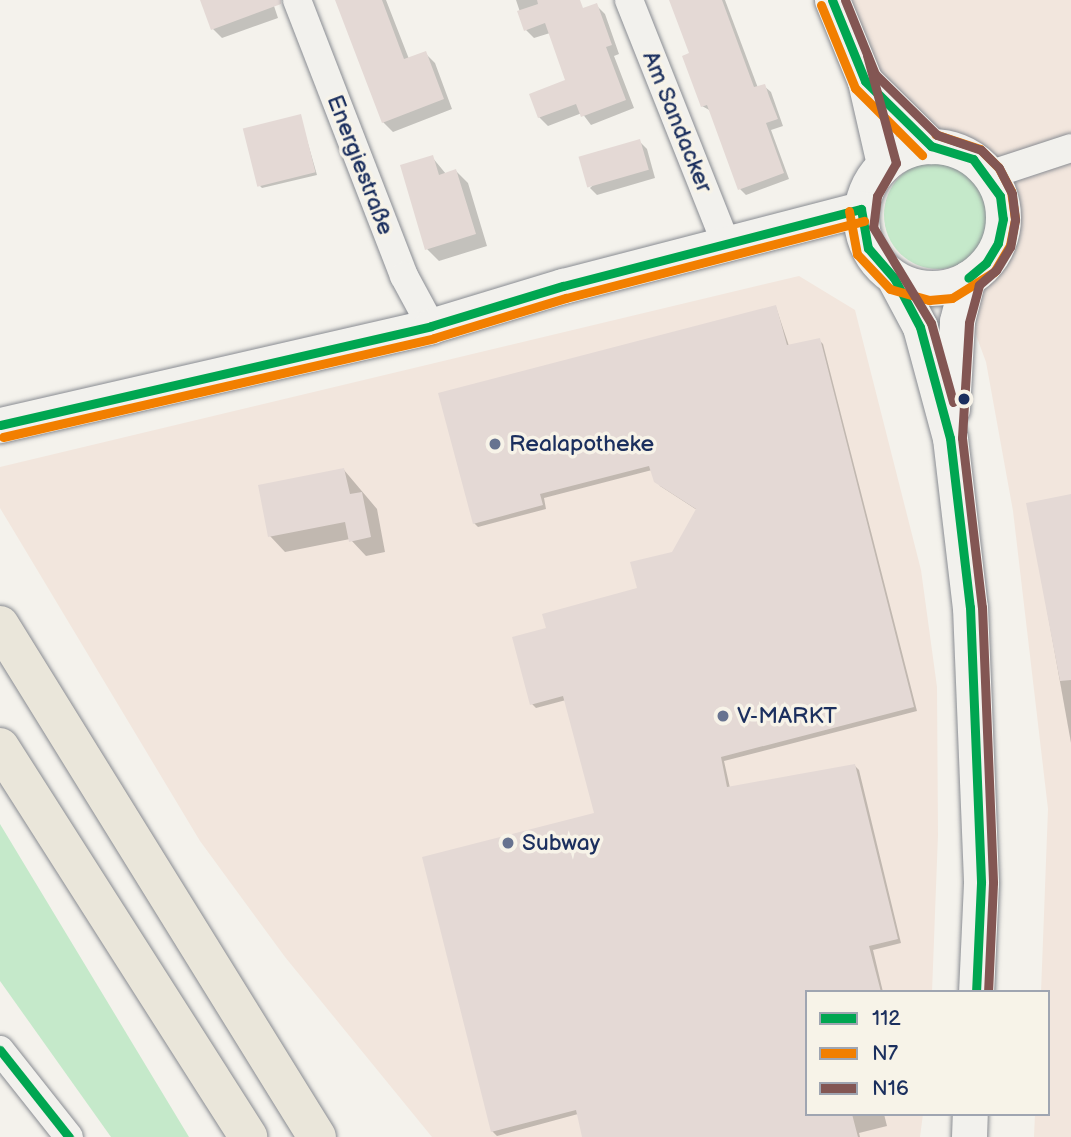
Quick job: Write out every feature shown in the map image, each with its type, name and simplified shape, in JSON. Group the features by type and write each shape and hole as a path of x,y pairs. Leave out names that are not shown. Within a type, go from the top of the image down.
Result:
{"highway":[{"path":"0,625 317,1137"},
{"path":"0,747 246,1136"}],"street":[{"name":"Energiestraße","path":"297,0 404,276 431,326"},
{"name":"Am Sandacker","path":"629,0 726,244"},
{"path":"832,0 865,81 884,164"},
{"path":"865,81 931,146"},
{"path":"894,278 931,288 968,278 986,263 998,243 1003,219 1000,196 989,175 963,154 931,146 914,148 884,164 865,192 861,209 868,248 894,278 920,327 950,438 970,607 981,883 976,990"},
{"path":"989,175 1071,148"},
{"path":"0,425 431,326 861,209"},
{"path":"950,438 957,321 968,278"},
{"path":"0,1050 69,1137"},
{"path":"969,1137 970,1116"}],"shaded area":[{"path":"852,0 1071,0 1071,1137 1034,1137 1035,1116 1050,1116 1050,990 1041,990 1048,809 1013,511 986,362"},
{"path":"799,276 855,310 921,570 937,687 938,835 932,990 805,990 805,1116 923,1116 920,1137 432,1137 285,957 200,841 0,508 0,467"}],"green space":[{"path":"938,161 959,165 977,176 988,194 992,215 988,236 977,254 959,265 938,269 917,265 899,254 888,236 884,215 888,194 899,176 917,165"},
{"path":"0,824 189,1137 111,1137 0,981"}],"building":[{"path":"200,0 281,0 281,4 211,30"},
{"path":"335,0 382,0 404,59 426,51 444,99 382,123"},
{"path":"537,0 580,0 583,8 597,3 612,45 606,47 626,100 581,117 576,104 538,118 529,94 565,80 545,23 524,31 517,11 538,4"},
{"path":"669,0 722,0 754,87 765,84 778,119 766,123 784,173 738,190 707,105 701,107 682,56 689,53"},
{"path":"301,114 316,172 257,187 243,129"},
{"path":"640,139 649,170 587,187 578,157"},
{"path":"433,155 439,175 456,169 476,234 425,250 400,165"},
{"name":"V-MARKT","path":"776,305 787,345 820,338 914,707 721,757 727,787 855,764 898,939 869,946 880,990 805,990 805,1116 853,1116 858,1137 582,1137 576,1110 491,1132 422,857 594,813 563,696 530,705 512,637 546,628 542,614 637,588 630,562 672,552 696,509 654,482 649,466 540,494 543,505 473,524 438,393"},
{"path":"344,468 350,494 362,492 371,537 349,542 345,522 268,537 258,485"},
{"path":"1071,494 1071,680 1060,681 1026,503"}],"transit line":[{"name":"112","path":"832,0 865,81 931,146"},
{"name":"N16","path":"845,0 875,74 937,135 981,150 999,168 1012,194 1015,220 1010,247 996,270 979,285 969,323 962,438 982,607 993,883 988,990"},
{"name":"N7","path":"821,5 855,88 922,155"},
{"name":"N16","path":"867,55 896,163 877,196 873,227 931,323 953,402"},
{"name":"N7","path":"849,211 857,254 890,289 929,300 952,298 994,272 1010,245 1015,219 1011,191 998,167 980,149 935,134"},
{"name":"112","path":"931,146 973,159 1000,196 1003,219 998,243 986,263 968,278"},
{"name":"112","path":"0,425 431,326 563,286 861,209 868,248 894,278 920,327 950,438 970,607 981,883 976,990"},
{"name":"N7","path":"3,437 434,338 566,298 864,221"},
{"name":"112","path":"0,1050 69,1137"}],"place":[{"name":"Realapotheke","path":"495,444"},
{"name":"V-MARKT","path":"723,716"},
{"name":"Subway","path":"508,843"}]}
